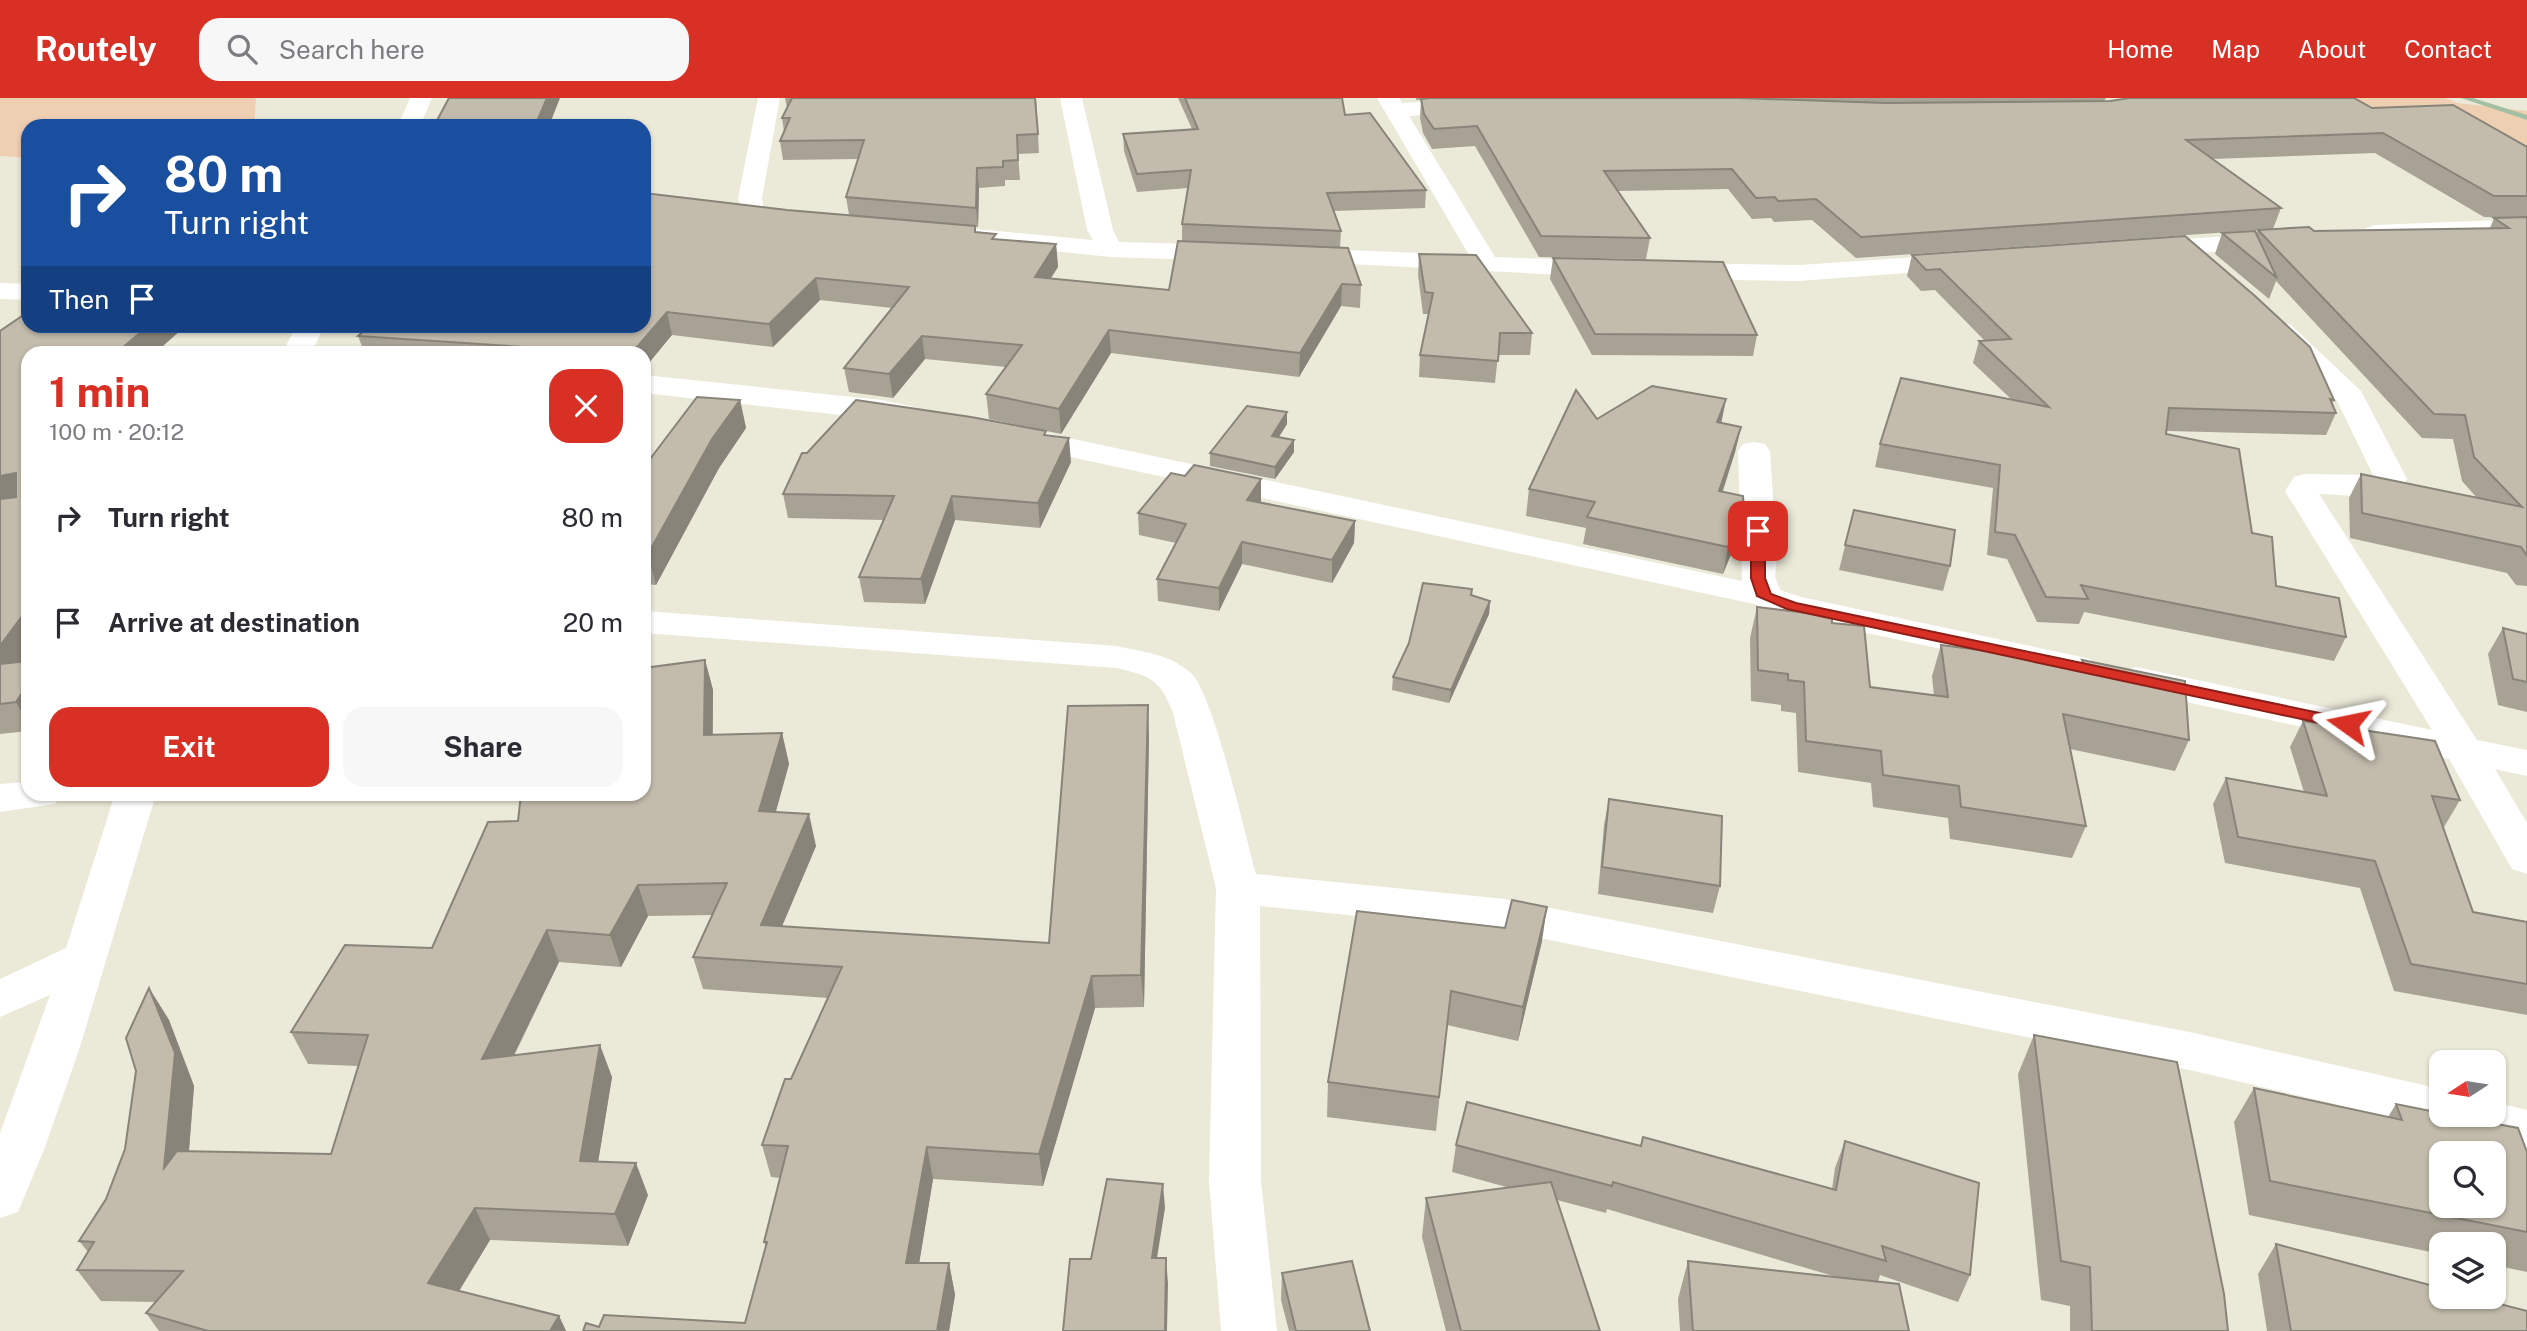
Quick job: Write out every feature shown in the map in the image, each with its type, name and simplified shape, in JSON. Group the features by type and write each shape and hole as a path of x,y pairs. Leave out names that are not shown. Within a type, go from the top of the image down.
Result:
{"street":[{"path":"412,119 421,98"},
{"path":"752,211 749,205 756,158 769,98"},
{"path":"1071,98 1101,230 1111,248"},
{"path":"1392,104 1491,104"},
{"path":"1392,104 1487,264"},
{"path":"725,209 752,211 768,215 767,219 779,220"},
{"path":"2353,235 2527,226"},
{"path":"916,232 1111,248 1248,254"},
{"path":"2119,252 2298,239"},
{"path":"2188,247 2218,274"},
{"path":"1275,255 1487,264 1494,267 1622,270"},
{"path":"1649,270 1799,273 1994,260"},
{"path":"0,291 21,292"},
{"path":"2259,309 2350,397 2391,479 2380,485 2305,484 2301,491 2463,748 2527,859"},
{"path":"651,385 879,407 932,418"},
{"path":"984,429 1764,596 1792,606 1895,629 2527,763"},
{"path":"1754,451 1760,557 1758,578 1764,596"},
{"path":"651,623 1116,657 1159,667 1180,683 1192,713 1238,888 1235,1181 1249,1331"},
{"path":"0,798 21,796"},
{"path":"0,1196 27,1132 86,958 134,801"},
{"path":"1238,888 1505,915 2194,1052 2429,1106"},
{"path":"0,999 86,958"},
{"path":"2506,1125 2527,1130"}],"shaded area":[{"path":"0,98 256,98 254,119 21,119 21,158 0,156"},
{"path":"2232,98 2445,98 2458,103 2527,111 2527,201"}],"building":[{"path":"449,98 547,98 538,119 438,119"},
{"path":"792,98 1035,98 1038,134 1017,135 1018,160 1003,161 1003,167 977,168 976,208 846,197 864,140 780,141 790,118 782,118"},
{"path":"1185,98 1342,98 1345,115 1370,113 1426,190 1327,193 1341,231 1182,224 1191,170 1137,174 1123,134 1198,129"},
{"path":"1738,98 1885,103 2110,101 2130,98 2354,98 2372,108 2453,105 2527,147 2527,196 2494,196 2383,133 2186,140 2281,208 1861,237 1816,199 1778,201 1775,197 1756,198 1732,169 1604,171 1650,238 1541,236 1477,126 1434,129 1424,114 1421,99"},
{"path":"651,194 787,210 975,226 975,232 996,234 992,239 1056,244 1035,277 1169,290 1178,241 1348,248 1361,285 1342,284 1300,353 1109,330 1059,409 986,394 1022,345 922,336 889,374 844,368 909,287 816,278 769,324 667,312 651,331"},
{"path":"2527,217 2527,556 2521,547 2362,513 2361,474 2522,507 2474,457 2465,415 2434,414 2258,230 2309,227 2314,231 2509,228 2494,218"},
{"path":"2255,231 2277,278 2222,233"},
{"path":"2185,236 2310,347 2334,400 2330,399 2336,413 2169,408 2166,434 2239,449 2252,533 2272,537 2276,586 2339,598 2346,637 2081,585 2088,599 2046,597 2015,535 1995,532 2000,465 1880,444 1901,378 2049,407 1979,341 2011,339 1940,269 1926,270 1912,255"},
{"path":"1419,254 1476,255 1532,333 1500,333 1498,361 1420,355 1433,293 1425,292"},
{"path":"1553,258 1723,262 1757,335 1595,334"},
{"path":"21,317 21,333 140,333 124,346 21,346 21,618 0,646 0,499 16,497 16,473 0,476 0,331"},
{"path":"362,333 649,333 638,346 510,346 358,336"},
{"path":"1652,386 1726,399 1717,422 1741,427 1719,491 1743,496 1744,511 1728,547 1587,517 1595,502 1529,489 1576,390 1597,419"},
{"path":"697,397 740,400 712,439 651,549 651,458"},
{"path":"856,400 971,417 1046,431 1044,435 1069,438 1038,503 952,496 921,579 859,577 894,496 783,494 802,453 807,453"},
{"path":"1247,406 1287,412 1272,436 1294,440 1275,467 1210,453"},
{"path":"1194,465 1261,479 1247,500 1355,521 1332,560 1242,542 1219,588 1157,579 1186,524 1138,513 1171,473 1185,476"},
{"path":"1854,510 1955,530 1950,566 1845,545"},
{"path":"1423,583 1472,589 1471,595 1490,601 1451,690 1393,677 1409,643"},
{"path":"1757,607 1832,616 1832,623 1864,626 1870,687 1948,697 1941,645 2084,664 2082,660 2185,681 2189,740 2063,714 2086,826 1961,807 1959,786 1883,775 1881,751 1806,741 1804,682 1788,680 1788,674 1758,670"},
{"path":"2503,628 2527,634 2527,682 2513,679"},
{"path":"705,660 704,735 782,733 759,811 809,814 761,925 1049,943 1068,706 1148,705 1141,975 1092,976 1039,1154 927,1147 906,1263 949,1263 937,1331 583,1331 586,1323 599,1327 604,1315 745,1323 767,1242 764,1242 788,1146 762,1145 785,1079 791,1079 842,967 693,957 727,883 638,885 610,935 547,930 482,1059 600,1045 580,1161 636,1163 615,1214 475,1208 428,1283 559,1316 550,1331 208,1331 146,1313 183,1271 77,1270 94,1242 79,1241 106,1199 125,1149 136,1071 126,1038 149,988 175,1053 164,1168 177,1151 331,1154 368,1035 291,1032 345,945 432,948 488,822 518,821 520,801 651,801 651,667"},
{"path":"21,662 21,694 16,702 0,704 0,664"},
{"path":"2303,721 2435,741 2460,800 2432,796 2473,912 2527,922 2527,984 2411,964 2375,861 2238,837 2226,778 2327,796"},
{"path":"1609,799 1722,816 1720,886 1602,867"},
{"path":"1512,900 1547,907 1523,1007 1451,991 1439,1097 1328,1082 1357,911 1505,928"},
{"path":"2034,1035 2177,1062 2224,1294 2228,1331 2092,1331 2090,1267 2061,1261"},
{"path":"2254,1088 2402,1120 2396,1104 2429,1111 2429,1127 2506,1126 2518,1128 2527,1152 2527,1232 2456,1218 2506,1218 2506,1141 2429,1141 2429,1213 2270,1181"},
{"path":"1467,1102 1641,1146 1643,1137 1836,1190 1845,1141 1979,1183 1970,1275 1882,1246 1886,1261 1613,1182 1612,1186 1456,1145"},
{"path":"1107,1179 1163,1184 1152,1258 1166,1258 1165,1331 1063,1331 1070,1259 1091,1259"},
{"path":"1551,1182 1600,1331 1461,1331 1426,1198"},
{"path":"2276,1244 2429,1285 2429,1309 2506,1309 2506,1306 2527,1311 2527,1331 2291,1331"},
{"path":"1352,1261 1370,1331 1296,1331 1282,1273"},
{"path":"1688,1261 1899,1284 1909,1331 1693,1331"}],"waterway":[{"path":"2465,98 2527,118"}],"route":[{"path":"1758,531 1758,578 1764,596 1792,606 2348,724"}]}
